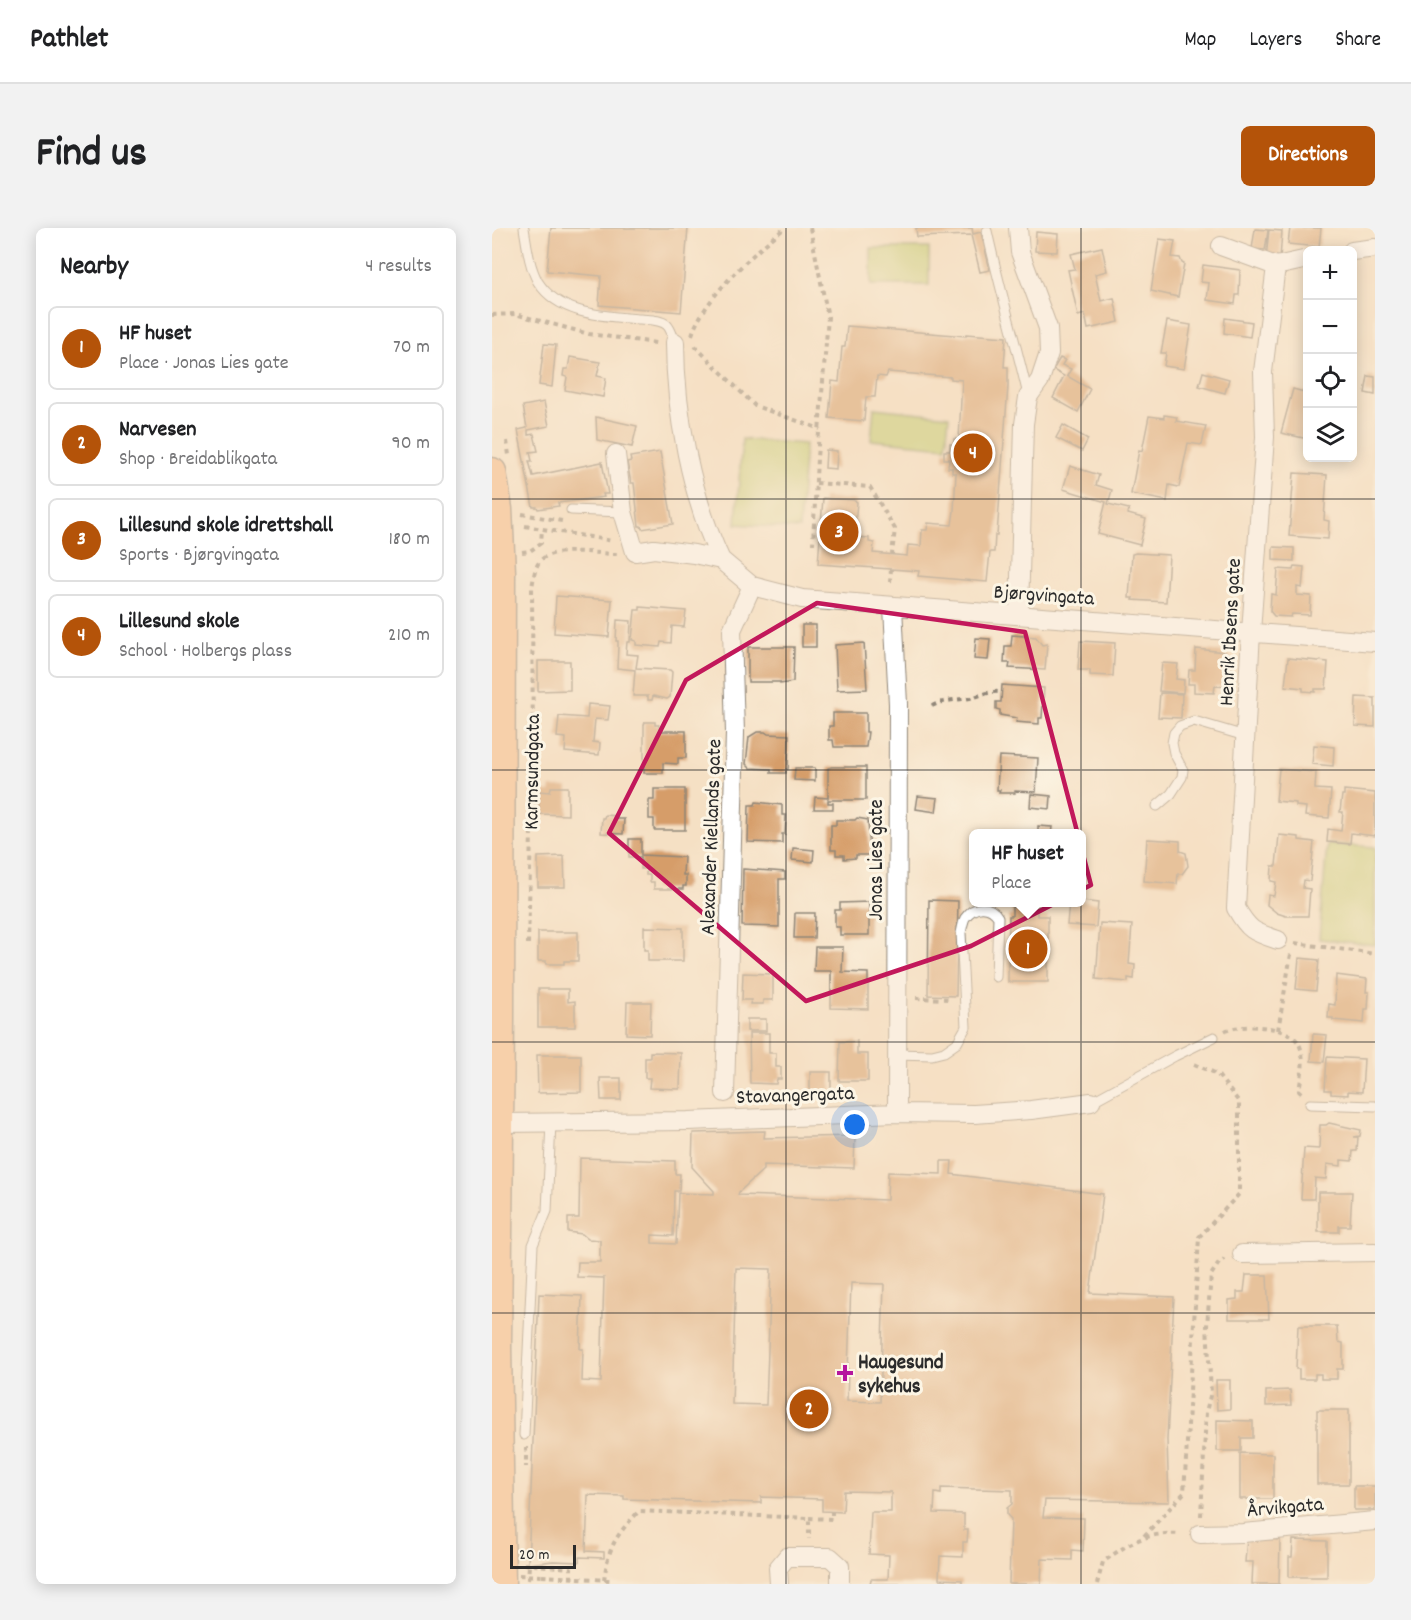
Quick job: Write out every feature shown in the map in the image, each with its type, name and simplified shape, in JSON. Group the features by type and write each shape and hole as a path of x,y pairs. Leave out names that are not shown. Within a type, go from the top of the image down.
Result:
{"main road":[{"name":"Karmsundgata","path":"492,472 498,509 501,572 497,1345 510,1579"}],"street":[{"path":"1018,228 1020,252 1048,328 1048,353 1040,380 1028,397 1024,424 1019,614"},
{"path":"1221,246 1276,266 1303,260"},
{"path":"1357,250 1375,248"},
{"name":"Henrik Ibsens gate","path":"1276,266 1263,372 1265,437 1251,632 1236,908 1243,921 1254,932 1285,941"},
{"name":"Bjørgvingata","path":"683,341 675,375 692,474 712,542 721,560 752,586 802,599 1375,642"},
{"path":"616,454 628,547"},
{"name":"Bjørgvingata","path":"628,547 694,554 721,560"},
{"name":"Alexander Kiellands gate","path":"725,1093 735,733 732,630 752,586"},
{"name":"Jonas Lies gate","path":"893,607 898,718 897,1113"},
{"name":"Stavangergata","path":"499,1123 897,1113 974,1114 1031,1110 1091,1102"},
{"path":"1242,1254 1375,1252"},
{"name":"Årvikgata","path":"1200,1534 1244,1533 1375,1521"},
{"path":"779,1584 778,1568 787,1557 830,1557 840,1566 840,1584"}],"lane":[{"path":"524,228 531,267 539,283 551,295 570,308 600,315 659,321 683,341"},
{"path":"987,231 1028,397"},
{"path":"571,510 623,512"},
{"path":"1157,806 1171,794 1182,777 1183,770 1174,753 1172,743 1174,732 1180,726 1188,722 1199,721 1245,736"},
{"path":"896,1054 932,1055 944,1052 957,1043 966,1027 961,933 966,918 975,909 985,907 994,911 998,917 996,977"},
{"path":"1091,1102 1214,1037"},
{"path":"1310,1104 1375,1106"},
{"path":"524,1435 533,1245 547,1211 551,1122"}],"path":[{"path":"810,228 828,317 813,544"},
{"path":"683,341 754,405 820,429"},
{"path":"816,483 870,487 895,529 892,554"},
{"path":"525,526 628,547"},
{"path":"520,552 530,551 541,543 542,529"},
{"name":"Karmsundgata","path":"527,949 533,759 532,587 535,571 540,561 549,555 561,552 620,554 628,547"},
{"path":"890,582 891,569"},
{"path":"932,706 941,702 981,696 991,691 999,692"},
{"path":"1278,1030 1285,941 1375,954"},
{"path":"1214,1037 1235,1026 1261,1027 1287,1032 1299,1043 1303,1060 1299,1091 1310,1104"},
{"path":"1144,1536 1184,1493 1199,1237 1239,1194 1239,1102 1217,1074 1175,1056"},
{"path":"1096,1584 1103,1562 1135,1540 1144,1536 1165,1533 1200,1534 1206,1412 1211,1392 1207,1326 1211,1275 1219,1263 1227,1257 1242,1254"},
{"path":"604,1580 608,1552 618,1534 639,1511 832,1519 832,1512"},
{"path":"809,1518 809,1539"},
{"path":"528,1580 529,1565 571,1568 570,1577"},
{"path":"510,1579 542,1576 611,1580"}],"highlighted area":[{"path":"817,603 1025,632 1091,885 971,946 806,1001 609,833 686,680"}],"green space":[{"path":"871,248 929,248 929,285 871,285"},
{"path":"874,408 949,416 946,447 871,440"},
{"path":"742,439 805,444 799,529 736,524"},
{"path":"1327,844 1375,847 1375,945 1319,939"}],"building":[{"path":"551,228 688,228 681,312 599,305 601,276 547,271"},
{"path":"916,228 972,228 973,234 981,232 990,270 980,272 971,235 917,237"},
{"path":"1290,228 1321,228 1319,246 1288,244"},
{"path":"1255,229 1268,230 1265,250 1252,249"},
{"path":"1269,230 1282,231 1280,259 1266,259"},
{"path":"1036,232 1058,234 1057,252 1035,251"},
{"path":"1159,239 1175,241 1172,257 1180,258 1184,264 1178,297 1151,291"},
{"path":"1102,247 1107,271 1095,274 1101,301 1114,298 1119,322 1088,329 1085,314 1078,316 1068,270 1075,269 1071,254"},
{"path":"1203,265 1240,270 1239,295 1236,295 1235,304 1207,300 1209,283 1201,282"},
{"path":"1225,318 1252,322 1250,337 1224,333"},
{"path":"1167,321 1191,325 1184,369 1164,366 1166,353 1161,353"},
{"path":"847,326 1006,337 1004,367 1008,367 1008,386 997,535 995,535 994,552 990,552 987,582 918,576 919,571 818,564 823,498 857,502 854,537 869,538 869,542 874,543 873,553 907,556 908,545 921,546 922,530 927,530 928,523 952,525 954,511 956,473 952,473 952,468 948,468 949,459 944,459 944,451 950,451 950,444 954,444 954,439 959,439 962,380 951,379 951,377 888,372 886,377 877,376 875,397 866,397 864,421 829,418 832,381 839,382 842,347 845,347"},
{"path":"544,344 556,345 552,387 539,385"},
{"path":"570,357 600,362 597,376 606,378 603,397 565,390 567,377 563,376 564,369 568,369"},
{"path":"1060,358 1065,360 1062,365 1071,369 1067,376 1090,389 1078,412 1053,398 1064,376 1053,370"},
{"path":"1203,372 1229,379 1225,393 1199,386"},
{"path":"1368,376 1375,377 1375,395 1365,393"},
{"path":"1293,389 1303,392 1303,438 1281,433"},
{"path":"544,402 549,426 528,430 528,435 534,434 538,451 530,452 532,461 529,461 533,476 602,462 608,494 603,494 604,497 558,503 559,506 538,509 533,507 518,430 527,428 523,406"},
{"path":"1164,415 1177,417 1176,421 1206,426 1202,445 1188,443 1179,487 1169,485 1167,501 1131,494 1139,450 1142,451 1149,416 1164,418"},
{"path":"596,417 637,426 632,447 597,440"},
{"path":"1063,425 1088,439 1082,451 1056,438"},
{"path":"826,450 837,451 836,469 825,468"},
{"path":"660,452 673,524 642,529 639,526 634,483 631,483 627,462 631,461 630,457"},
{"path":"1070,466 1099,475 1096,485 1112,490 1108,504 1129,509 1128,514 1146,519 1140,545 1098,534 1106,502 1063,489"},
{"path":"1294,473 1327,475 1324,520 1329,521 1328,539 1289,536"},
{"path":"1273,547 1294,548 1294,561 1273,560"},
{"path":"1132,554 1169,555 1166,602 1129,598"},
{"path":"1294,566 1304,567 1302,588 1297,587 1297,595 1311,596 1310,615 1274,616 1270,611 1271,594 1276,595 1278,569 1293,570"},
{"path":"556,596 612,600 609,637 554,633"},
{"path":"640,607 686,611 684,627 672,626 671,643 661,642 660,647 636,645 636,641 632,640 635,610 640,610"},
{"path":"617,620 631,621 630,642 627,642 626,654 638,655 636,668 672,672 670,697 667,699 653,696 652,700 648,700 648,696 633,696 635,670 617,668"},
{"path":"802,625 816,625 816,647 802,647"},
{"path":"1012,635 1036,637 1042,645 1047,644 1045,670 1009,668 1010,663 1004,663 1005,646 1011,646"},
{"path":"976,638 990,639 988,660 974,659"},
{"path":"1080,641 1115,643 1113,676 1090,675 1090,670 1078,670"},
{"path":"864,643 867,689 837,690 835,645"},
{"path":"748,647 794,647 793,682 780,684 780,682 748,682"},
{"path":"1196,649 1225,652 1233,661 1230,687 1215,686 1214,693 1194,692 1194,684 1188,684 1189,670 1195,670"},
{"path":"1288,658 1328,662 1326,689 1315,689 1315,692 1285,686"},
{"path":"538,661 570,661 570,690 538,691"},
{"path":"1162,663 1178,664 1176,679 1184,680 1183,693 1159,691"},
{"path":"1002,685 1044,688 1042,718 1039,718 1039,724 1016,722 1017,718 1000,715 1000,710 996,709 996,702 1001,702"},
{"path":"1160,693 1182,694 1181,718 1158,717"},
{"path":"1356,697 1375,698 1375,727 1355,726"},
{"path":"588,704 610,706 608,720 595,719 593,742 600,743 599,755 565,752 566,738 557,737 559,716 587,718"},
{"path":"833,713 866,713 866,732 868,732 866,747 834,747 833,740 829,740 829,726 833,726"},
{"path":"645,722 655,722 655,725 659,725 659,731 686,731 686,758 678,758 678,764 663,763 663,773 644,773"},
{"path":"757,732 789,735 786,773 771,773 771,769 750,768 746,764 749,737"},
{"path":"1314,745 1334,747 1333,766 1312,764"},
{"path":"999,756 1038,758 1036,792 999,793 1000,790 997,790"},
{"path":"866,767 866,800 828,800 828,803 833,803 833,809 814,809 815,797 828,798 828,768"},
{"path":"795,768 815,768 815,781 794,780"},
{"path":"1279,769 1316,772 1315,789 1331,790 1329,818 1305,816 1306,807 1296,806 1296,803 1276,801"},
{"path":"551,787 568,787 568,815 539,814 539,791 550,792"},
{"path":"654,789 685,789 685,830 654,830 654,819 649,819 649,800 654,800"},
{"path":"1344,790 1375,793 1375,836 1351,833 1350,844 1327,842 1328,829 1341,831 1343,812 1340,812"},
{"path":"1031,794 1051,796 1050,809 1030,807"},
{"path":"918,796 938,798 936,812 916,809"},
{"path":"756,802 782,805 782,815 786,815 782,843 748,842 749,805 755,805"},
{"path":"605,815 624,819 623,834 601,833 602,818"},
{"path":"857,818 868,820 870,855 856,855 856,858 844,859 844,855 836,855 836,850 831,850 831,825 836,825 836,820 855,820"},
{"path":"1038,826 1052,827 1052,829 1038,829"},
{"path":"1279,835 1299,837 1299,840 1314,842 1310,881 1304,880 1303,888 1310,889 1308,916 1286,916 1277,913 1267,905 1268,895 1274,896 1276,882 1271,881 1272,866 1276,866"},
{"path":"629,839 641,839 641,855 684,857 683,875 686,875 686,886 683,886 683,889 654,889 654,882 650,882 650,875 646,875 646,869 641,869 641,857 629,857"},
{"path":"1147,839 1180,841 1180,851 1186,853 1188,866 1182,874 1178,874 1177,884 1144,881"},
{"path":"793,848 814,850 813,862 792,860"},
{"path":"564,856 565,887 538,887 538,857"},
{"path":"743,869 785,872 785,879 779,879 779,927 742,926"},
{"path":"929,900 958,901 956,996 928,995"},
{"path":"869,902 869,935 840,935 840,927 835,927 835,910 840,910 840,903"},
{"path":"1086,902 1098,903 1096,927 1067,925 1069,907 1086,907"},
{"path":"1012,907 1037,907 1037,916 1048,916 1048,982 1008,982 1009,916 1012,916"},
{"path":"795,913 815,913 814,938 794,938"},
{"path":"1100,923 1132,925 1129,964 1135,965 1134,979 1128,978 1128,982 1096,979"},
{"path":"644,927 683,928 683,961 648,961 648,950 644,950"},
{"path":"538,932 578,932 578,961 546,964 546,961 538,961"},
{"path":"815,947 843,947 842,972 868,973 868,1009 831,1008 831,971 814,971"},
{"path":"1299,958 1319,960 1316,991 1296,989"},
{"path":"743,973 773,974 773,1000 763,1000 763,1004 750,1004 751,1000 742,1000"},
{"path":"1336,975 1367,979 1368,1009 1365,1009 1364,1023 1328,1018 1329,1004 1335,1005"},
{"path":"538,989 568,989 568,1002 575,1001 575,1027 538,1027"},
{"path":"627,1002 651,1002 650,1035 626,1034"},
{"path":"747,1019 766,1019 766,1031 747,1031"},
{"path":"749,1033 769,1033 769,1053 776,1053 776,1067 781,1067 781,1079 777,1079 776,1084 750,1083"},
{"path":"1313,1034 1327,1035 1324,1062 1311,1061"},
{"path":"857,1041 857,1054 868,1054 868,1081 839,1081 840,1042"},
{"path":"650,1052 681,1053 680,1089 649,1088 650,1078 645,1078 645,1058 650,1058"},
{"path":"537,1055 581,1055 581,1092 538,1093"},
{"path":"1327,1057 1364,1059 1362,1092 1348,1091 1348,1095 1331,1094 1331,1090 1325,1090"},
{"path":"810,1072 831,1072 831,1094 810,1094"},
{"path":"600,1078 621,1078 621,1100 601,1100"},
{"path":"1329,1123 1361,1130 1360,1136 1354,1137 1358,1137 1357,1151 1353,1151 1352,1161 1341,1160 1341,1166 1327,1164 1326,1179 1315,1178 1314,1199 1301,1199 1304,1148 1319,1149 1320,1125"},
{"name":"Haugesund sykehus","path":"765,1131 764,1138 855,1136 854,1168 763,1165 763,1170 738,1195 887,1200 888,1172 941,1174 941,1161 952,1161 951,1174 1103,1194 1090,1293 1174,1297 1167,1440 1169,1502 1045,1500 1043,1517 1084,1518 1083,1551 1072,1550 1072,1560 1042,1559 1041,1584 1009,1584 1011,1519 1007,1515 1007,1508 1012,1504 1012,1490 941,1488 941,1494 935,1493 934,1513 964,1514 964,1530 968,1530 967,1542 963,1542 963,1557 940,1556 939,1579 962,1580 962,1584 870,1584 871,1579 888,1579 889,1555 869,1554 871,1512 891,1512 891,1492 844,1491 843,1512 822,1511 822,1499 761,1497 761,1503 624,1499 624,1496 588,1495 586,1551 604,1552 604,1558 579,1557 579,1562 553,1561 528,1564 539,1294 582,1296 580,1349 583,1349 582,1381 601,1382 604,1278 577,1277 578,1262 600,1262 600,1240 588,1239 582,1234 568,1232 568,1218 579,1218 580,1158 675,1161 675,1174 680,1174 679,1191 674,1191 673,1236 652,1235 652,1243 676,1244 678,1193 714,1194 714,1191 692,1167 693,1133","holes":["736,1268 771,1269 766,1405 732,1404","851,1283 884,1284 880,1402 847,1401"]},
{"path":"1318,1192 1352,1192 1350,1226 1339,1226 1339,1232 1318,1232"},
{"path":"1246,1275 1267,1275 1269,1319 1229,1319 1229,1300 1237,1299 1237,1292 1244,1292"},
{"path":"1298,1326 1337,1326 1338,1342 1343,1343 1343,1369 1337,1369 1337,1379 1321,1379 1321,1374 1315,1374 1315,1379 1299,1379 1299,1369 1296,1369"},
{"path":"1216,1380 1230,1380 1230,1409 1217,1410"},
{"path":"1290,1390 1291,1405 1266,1406 1266,1391"},
{"path":"1317,1410 1349,1410 1349,1484 1317,1484"},
{"path":"1217,1420 1253,1421 1253,1438 1241,1438 1241,1451 1217,1451"},
{"path":"1240,1453 1273,1454 1273,1499 1240,1499"},
{"path":"1354,1486 1375,1486 1375,1510 1354,1510"},
{"path":"1247,1538 1280,1540 1279,1584 1252,1584 1253,1562 1245,1562"},
{"path":"1293,1540 1327,1541 1327,1577 1289,1577 1289,1557 1292,1557"}],"place":[{"name":"Lillesund skole","path":"973,453"},
{"name":"Lillesund skole idrettshall","path":"839,532"},
{"name":"HF huset","path":"1028,949"},
{"name":"Haugesund sykehus","path":"845,1373"},
{"name":"Narvesen","path":"809,1409"}]}
